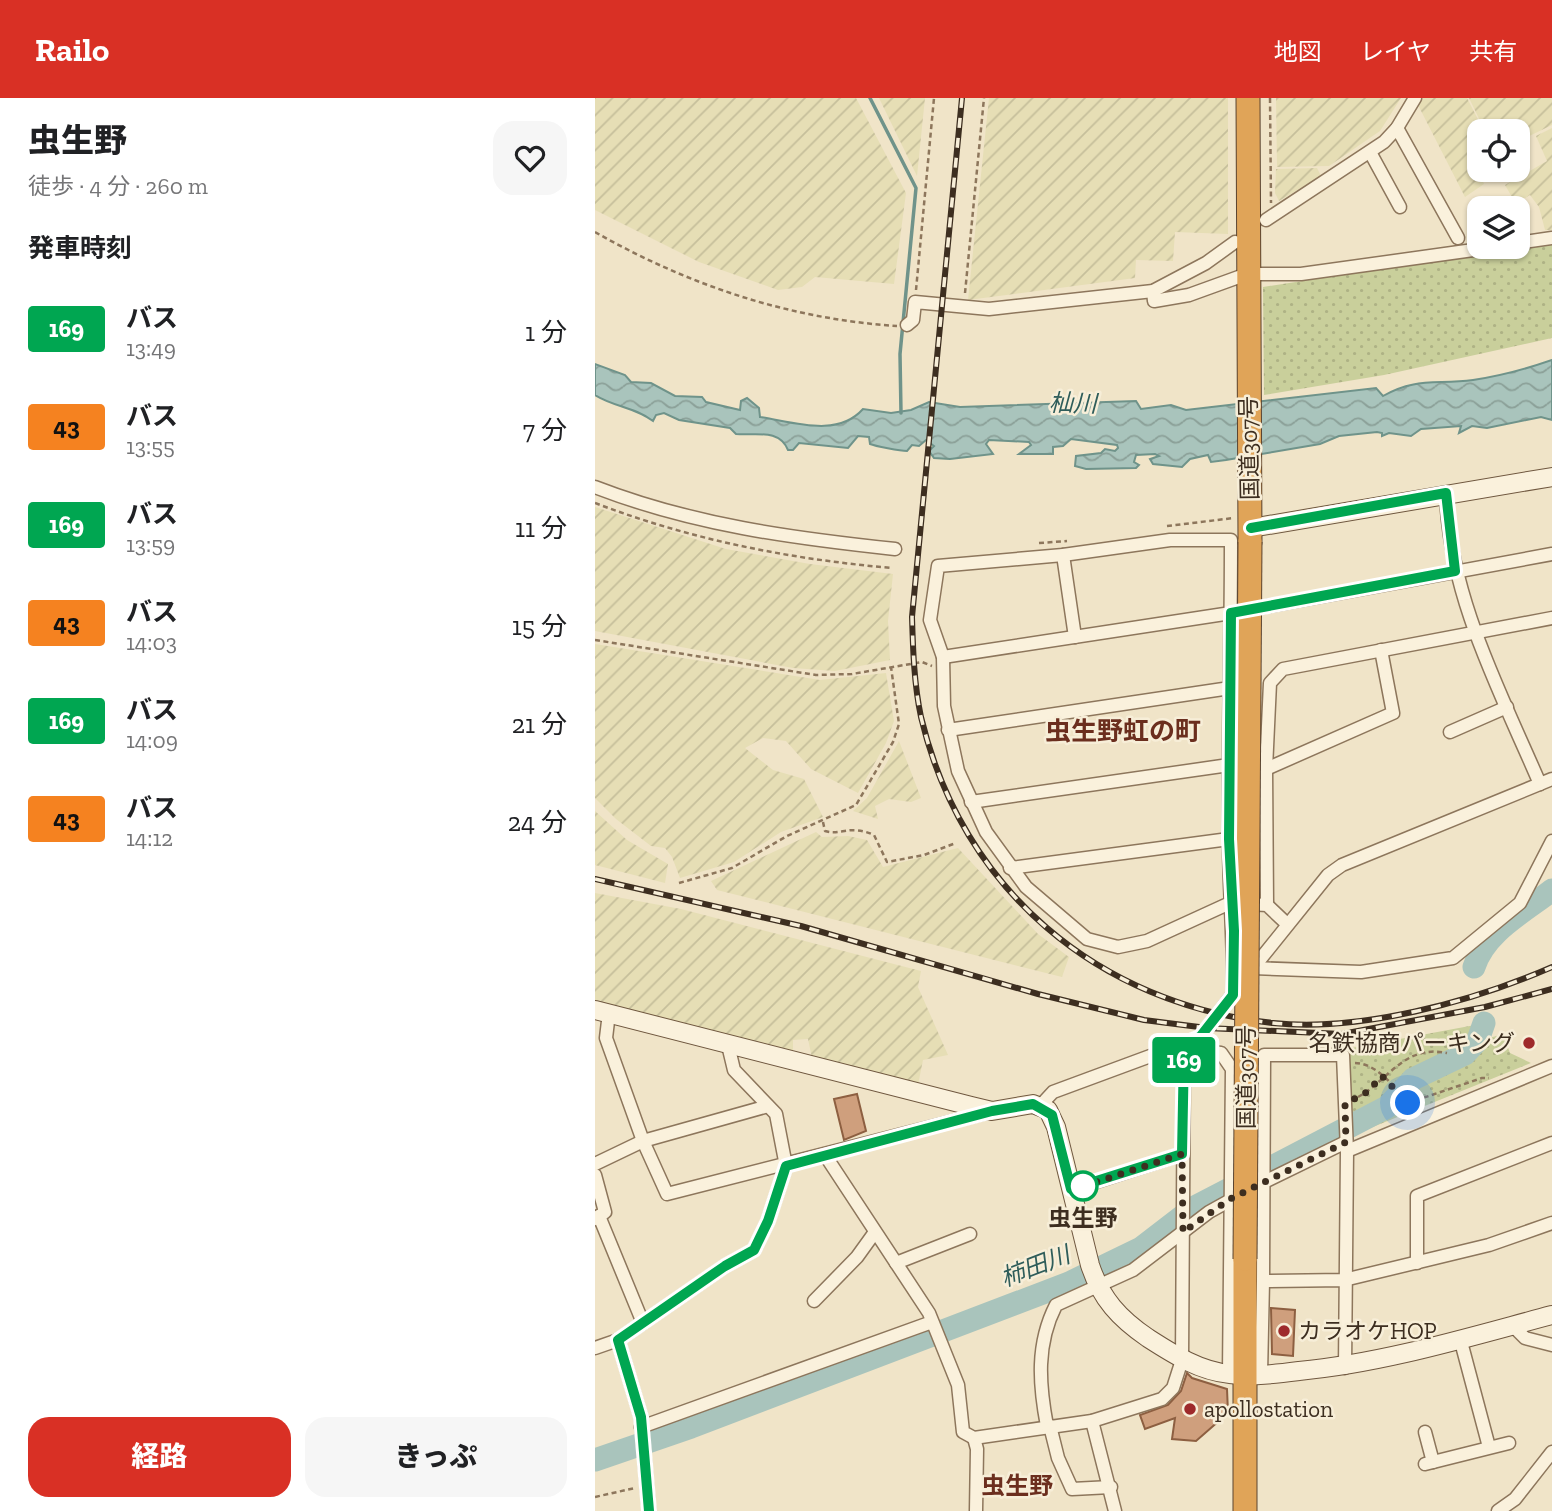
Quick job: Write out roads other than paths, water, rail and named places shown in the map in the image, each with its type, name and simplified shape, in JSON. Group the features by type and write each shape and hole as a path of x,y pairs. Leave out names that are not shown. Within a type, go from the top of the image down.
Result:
{"highway":[{"name":"国道307号","path":"1245,1511 1250,523 1248,98"}],"street":[{"path":"1269,218 1370,152 1397,128 1415,98"},
{"path":"1397,128 1458,238"},
{"path":"1370,152 1400,207"},
{"path":"1530,241 1552,238"},
{"path":"901,325 913,320 915,302 964,307 1022,307 1153,291 1177,281 1235,242"},
{"path":"1153,291 1154,300 1189,295 1247,281 1467,251"},
{"path":"1250,523 1552,477"},
{"path":"595,486 643,505 726,527 895,549"},
{"path":"1040,1106 1053,1092 1178,1049 1200,1037 1287,924 1328,875 1342,865 1546,782 1507,707 1476,633 1455,571 1446,493"},
{"path":"1233,995 1234,931 1230,903 1229,839 1231,540 1170,540 1063,555 938,566 930,620 943,657 948,730 971,802 986,832 1010,869 1044,904 1079,932 1107,945 1131,945 1147,941 1230,903 1267,905 1287,924"},
{"path":"943,657 1231,613 1552,554"},
{"path":"1063,555 1076,637"},
{"path":"1267,905 1266,769 1270,683 1276,673 1552,618"},
{"path":"1266,769 1393,713 1381,650"},
{"path":"948,730 1230,688"},
{"path":"1450,732 1507,707"},
{"path":"971,802 1229,765"},
{"path":"1010,869 1229,839"},
{"path":"1253,968 1361,972 1453,958 1520,903 1552,841"},
{"path":"992,1111 602,1012 606,1038 643,1141 667,1194 786,1166 992,1111 1025,1105 1040,1106 1052,1115 1056,1127 1094,1277 1125,1322 1182,1360 1245,1374 1345,1368 1552,1315"},
{"path":"595,1348 618,1340 754,1250 768,1221 786,1166 776,1114 734,1070 728,1045"},
{"path":"825,1155 932,1322 958,1385 963,1432 974,1438 1092,1420 1162,1399 1174,1388 1182,1360 1183,1206 1178,1049"},
{"path":"1178,1049 1221,1053 1232,1069 1230,1197 1245,1374"},
{"path":"1245,1374 1263,1281 1264,1055 1343,1055 1346,1121 1345,1368"},
{"path":"1111,1487 1072,1489 1048,1426 1041,1347 1048,1321 1056,1305 1094,1277 1133,1270 1183,1229 1230,1197 1346,1144 1503,1087 1552,1066"},
{"path":"595,1164 643,1141 768,1106"},
{"path":"1417,1263 1417,1196 1552,1143"},
{"path":"1071,1189 1182,1154"},
{"path":"595,1175 605,1212 597,1217 643,1323"},
{"path":"1263,1281 1344,1280 1489,1245 1552,1223"},
{"path":"814,1301 857,1257 875,1232"},
{"path":"896,1263 970,1234"},
{"path":"641,1430 932,1322"},
{"path":"1513,1326 1525,1338 1552,1345"},
{"path":"1460,1338 1489,1447"},
{"path":"618,1340 641,1417 649,1511"},
{"path":"1092,1420 1115,1511"},
{"path":"1425,1432 1429,1463 1509,1443"},
{"path":"974,1438 977,1449 976,1511"},
{"path":"1498,1511 1515,1499 1552,1452"}],"water":[{"path":"1552,360 1552,420 1541,417 1487,428 1472,426 1459,433 1461,426 1421,429 1411,436 1389,433 1382,436 1382,433 1377,432 1339,436 1320,444 1226,460 1211,462 1208,455 1190,459 1182,467 1153,464 1150,459 1159,456 1155,454 1136,455 1134,462 1139,465 1136,468 1086,469 1075,466 1076,456 1101,453 1105,449 1115,451 1117,445 1071,439 1063,446 1053,447 1053,454 1019,454 1031,445 1029,442 989,440 986,444 993,454 950,459 934,458 929,451 934,446 926,440 919,446 912,445 907,451 873,445 870,444 869,437 858,436 848,448 799,443 793,450 788,450 779,438 766,434 736,434 730,428 679,420 664,413 656,415 653,421 595,395 595,364 625,375 631,382 651,383 675,396 702,397 706,402 740,410 741,401 747,398 759,408 760,417 828,426 853,418 863,409 891,413 911,410 929,402 960,407 1136,401 1141,409 1171,405 1186,410 1376,388 1383,396 1406,386 1483,378"}],"waterway":[{"path":"870,98 916,188 900,354 901,413"},
{"name":"柿田川","path":"1474,967 1479,955 1496,933 1552,890"},
{"name":"柿田川","path":"595,1460 691,1427 1069,1283 1141,1248 1193,1208 1387,1107 1413,1079 1465,1054 1478,1040 1484,1023"}],"railway":[{"path":"962,98 912,617 915,680 921,717 941,779 969,835 1004,885 1047,928 1096,963 1150,992 1209,1011 1273,1023 1342,1023 1415,1012 1487,992 1552,967"},
{"path":"595,879 801,926 1038,994 1144,1020 1207,1028 1342,1034 1485,1007 1552,989"}],"place":[{"name":"名鉄協商パーキング","path":"1529,1043"},
{"name":"虫生野","path":"1083,1186"},
{"name":"カラオケHOP","path":"1284,1331"},
{"name":"apollostation","path":"1190,1409"}],"district":[{"name":"虫生野虹の町","path":"1123,731"},
{"name":"虫生野","path":"1017,1485"}],"water label":[{"name":"杣川","path":"1073,403"}]}
